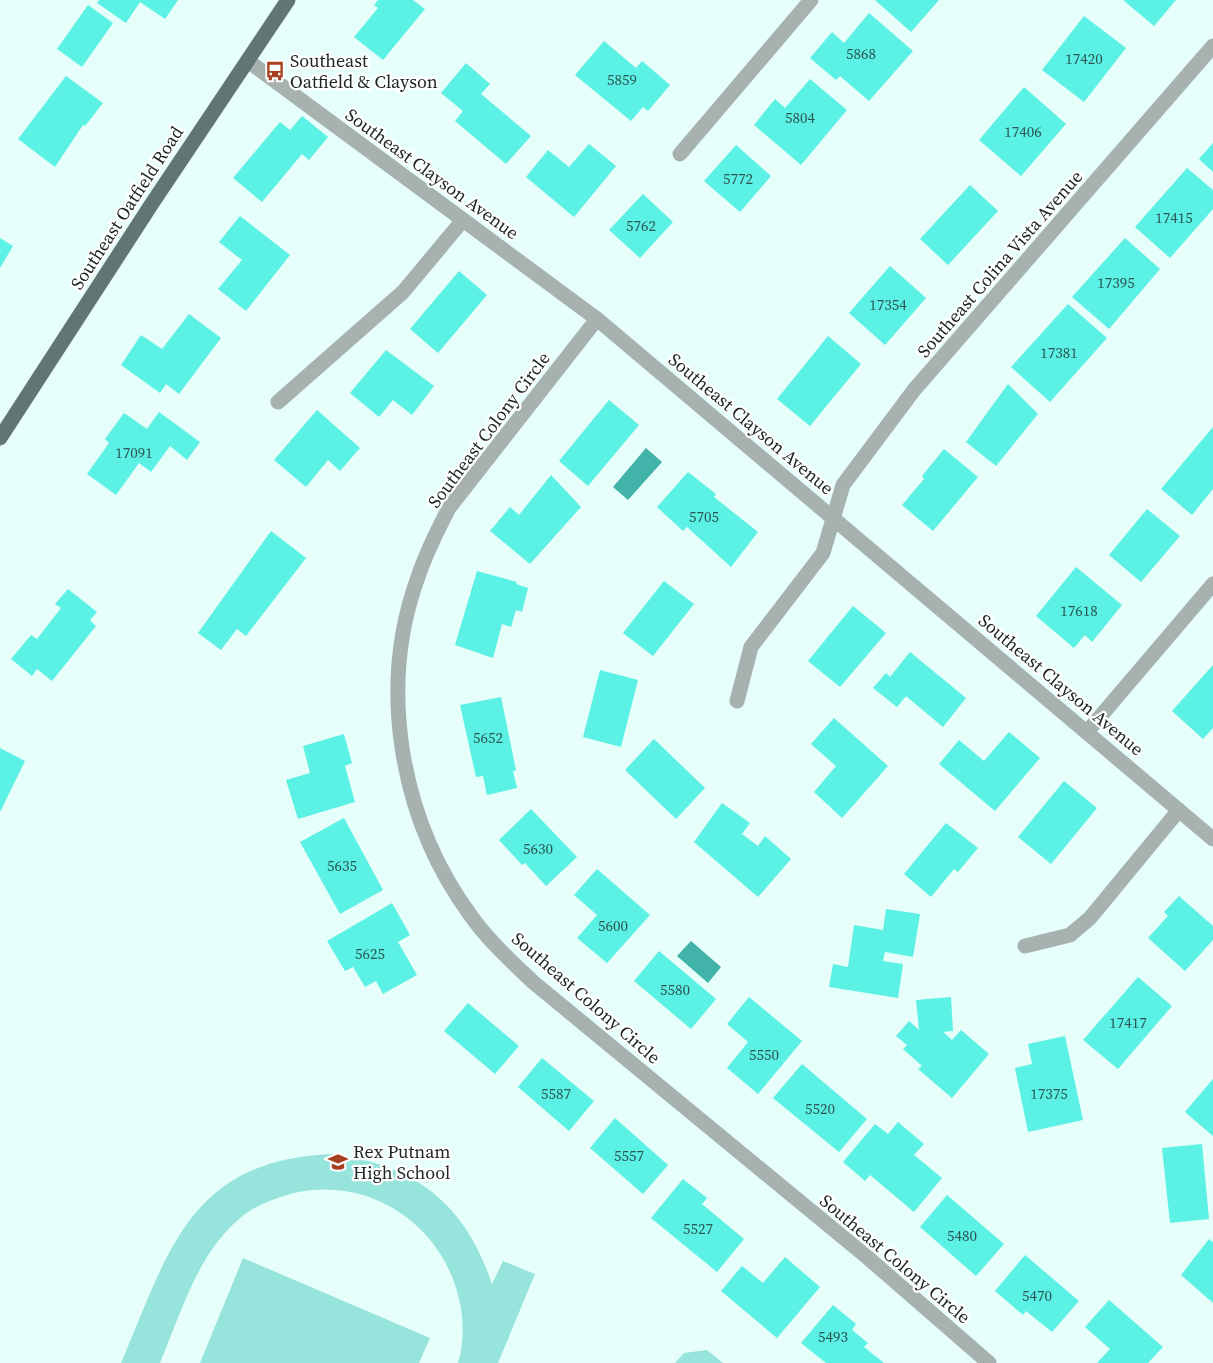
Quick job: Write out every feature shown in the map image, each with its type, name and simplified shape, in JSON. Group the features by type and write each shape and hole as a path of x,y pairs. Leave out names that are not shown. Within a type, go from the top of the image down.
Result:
{"main road":[{"name":"Southeast Oatfield Road","path":"0,438 151,205 288,0"}],"street":[{"path":"680,154 811,0"},
{"name":"Southeast Colina Vista Avenue","path":"736,701 751,647 822,553 843,485 914,390 1213,46"},
{"name":"Southeast Clayson Avenue","path":"248,61 597,319 1213,839"},
{"path":"278,402 403,292 463,220"},
{"name":"Southeast Colony Circle","path":"597,319 449,508 431,543 417,579 406,622 400,661 398,706 402,751 410,786 426,838 446,878 471,916 500,951 526,976 867,1257 989,1363"},
{"path":"1087,732 1213,584"},
{"path":"1025,946 1070,935 1090,918 1179,810"}],"shaded area":[{"path":"646,448 662,462 628,500 613,487"},
{"path":"691,941 721,967 708,983 677,956"},
{"path":"332,1154 362,1159 388,1168 412,1179 433,1193 451,1210 467,1231 481,1256 492,1284 503,1261 535,1274 498,1363 458,1363 463,1331 459,1299 450,1272 437,1248 419,1228 398,1212 375,1199 349,1192 322,1190 294,1193 279,1197 258,1206 239,1219 224,1233 201,1267 183,1305 160,1363 121,1363 154,1284 171,1249 191,1219 215,1193 245,1173 284,1160"},
{"path":"243,1258 430,1338 419,1363 200,1363"},
{"path":"707,1350 723,1363 675,1363 684,1353"}],"building":[{"path":"99,0 178,0 165,19 140,2 126,23 97,3"},
{"path":"378,0 413,0 425,9 383,60 354,37 378,8 374,5"},
{"path":"875,0 939,0 911,32"},
{"path":"1123,0 1176,0 1154,26"},
{"path":"88,5 113,23 82,67 57,49"},
{"path":"869,13 913,51 869,101 840,76 836,80 810,58 832,32 844,43"},
{"path":"1084,16 1126,48 1084,102 1042,70"},
{"path":"604,41 636,68 642,61 670,85 648,111 643,107 631,121 575,75"},
{"path":"466,63 490,84 481,94 531,136 506,164 455,121 463,111 441,93"},
{"path":"66,76 103,103 85,126 83,125 55,167 18,139"},
{"path":"810,79 847,110 801,165 754,125 775,99 785,108"},
{"path":"1024,87 1066,124 1021,176 979,140"},
{"path":"302,116 328,137 309,160 302,154 262,202 233,178 280,122 290,130"},
{"path":"1213,143 1213,172 1199,159"},
{"path":"589,144 616,166 574,217 526,177 548,150 569,167"},
{"path":"736,145 771,176 740,212 704,181"},
{"path":"1187,168 1213,190 1213,209 1170,258 1135,227"},
{"path":"970,185 998,211 948,265 920,239"},
{"path":"643,194 673,222 640,258 609,230"},
{"path":"240,216 290,255 246,311 218,289 242,260 219,242"},
{"path":"0,238 13,246 0,268"},
{"path":"1125,238 1160,269 1109,329 1072,297"},
{"path":"890,266 926,298 885,345 849,313"},
{"path":"459,271 487,295 438,353 410,329"},
{"path":"1068,304 1107,338 1050,402 1011,367"},
{"path":"189,314 221,338 179,394 166,384 160,393 121,365 141,335 162,349"},
{"path":"828,336 861,364 810,426 777,399"},
{"path":"386,350 434,386 412,415 393,400 379,417 350,393"},
{"path":"1008,384 1038,414 996,466 966,442"},
{"path":"609,400 639,425 588,486 559,461"},
{"path":"317,410 360,448 340,471 328,460 306,487 274,460"},
{"path":"159,412 200,442 187,460 170,446 151,472 139,463 116,495 87,474 109,443 105,439 124,413 147,429"},
{"path":"1213,427 1213,489 1192,515 1161,489"},
{"path":"944,449 978,477 933,531 902,505 924,479 922,476"},
{"path":"688,472 716,494 714,497 758,532 731,567 687,527 683,531 657,507"},
{"path":"551,475 581,507 530,564 490,531 510,507 519,515"},
{"path":"1147,509 1180,536 1141,582 1109,555"},
{"path":"271,531 306,558 246,636 237,629 221,650 198,633"},
{"path":"1076,567 1122,605 1092,642 1085,635 1074,648 1036,616"},
{"path":"477,571 517,582 516,584 528,588 522,612 516,610 511,627 502,624 493,658 455,645"},
{"path":"664,581 694,604 653,656 623,633"},
{"path":"68,589 97,612 90,620 96,626 52,681 37,669 32,676 11,659 31,635 37,639 61,608 55,604"},
{"path":"853,606 886,633 840,687 808,661"},
{"path":"910,652 966,698 943,727 906,696 897,707 873,688 886,673 890,677"},
{"path":"1213,665 1213,728 1203,739 1172,711"},
{"path":"600,670 638,680 621,747 583,737"},
{"path":"501,697 516,770 513,771 517,788 487,795 483,776 476,777 460,705"},
{"path":"834,718 888,766 842,818 814,792 836,766 811,744"},
{"path":"1009,732 1040,758 995,811 939,764 959,740 984,761"},
{"path":"344,734 352,763 345,766 355,802 298,819 286,780 310,773 303,746"},
{"path":"654,739 705,788 676,819 625,770"},
{"path":"0,748 25,761 0,812"},
{"path":"1064,781 1097,808 1051,864 1018,837"},
{"path":"722,803 750,823 742,834 758,846 765,836 791,859 758,897 694,842"},
{"path":"531,809 577,857 546,886 525,863 522,865 499,840"},
{"path":"344,818 383,890 340,914 300,842"},
{"path":"946,823 978,848 958,872 954,869 931,897 904,874"},
{"path":"597,869 650,915 607,963 577,938 597,915 574,895"},
{"path":"1179,896 1213,926 1213,940 1185,971 1148,938 1168,916 1164,912"},
{"path":"392,903 410,935 398,942 417,975 383,994 376,981 365,987 353,967 345,971 327,941"},
{"path":"886,909 920,914 913,957 885,952 883,961 903,964 898,998 829,987 833,964 848,967 854,925 883,930"},
{"path":"659,951 716,999 691,1029 634,981"},
{"path":"1138,977 1172,1006 1118,1069 1083,1040"},
{"path":"749,997 802,1041 758,1094 727,1068 748,1042 727,1024"},
{"path":"951,997 953,1031 943,1032 952,1040 961,1030 989,1054 952,1098 918,1069 922,1066 903,1049 907,1045 896,1036 909,1021 919,1030 916,1000"},
{"path":"468,1003 519,1046 495,1074 444,1031"},
{"path":"1065,1036 1083,1120 1028,1132 1015,1068 1032,1064 1028,1044"},
{"path":"542,1058 594,1101 569,1131 518,1087"},
{"path":"802,1064 867,1119 839,1152 773,1098"},
{"path":"1213,1079 1213,1136 1185,1112"},
{"path":"615,1118 668,1165 643,1194 590,1148"},
{"path":"898,1122 924,1144 914,1155 942,1178 914,1212 870,1175 865,1181 843,1162 875,1124 888,1134"},
{"path":"1202,1144 1209,1219 1170,1223 1162,1148"},
{"path":"683,1179 707,1198 702,1204 744,1239 717,1272 651,1218"},
{"path":"947,1195 1004,1244 976,1276 920,1227"},
{"path":"1209,1239 1213,1242 1213,1303 1181,1275"},
{"path":"1025,1255 1079,1301 1052,1332 1026,1311 1023,1315 995,1291"},
{"path":"785,1257 820,1287 777,1338 721,1291 742,1266 763,1283"},
{"path":"1109,1300 1163,1347 1148,1363 1097,1363 1110,1349 1085,1327"},
{"path":"833,1305 856,1324 852,1330 868,1343 864,1347 884,1363 826,1363 801,1343"}],"place":[{"name":"Southeast Oatfield & Clayson","path":"275,71"},
{"name":"Rex Putnam High School","path":"338,1162"}]}
